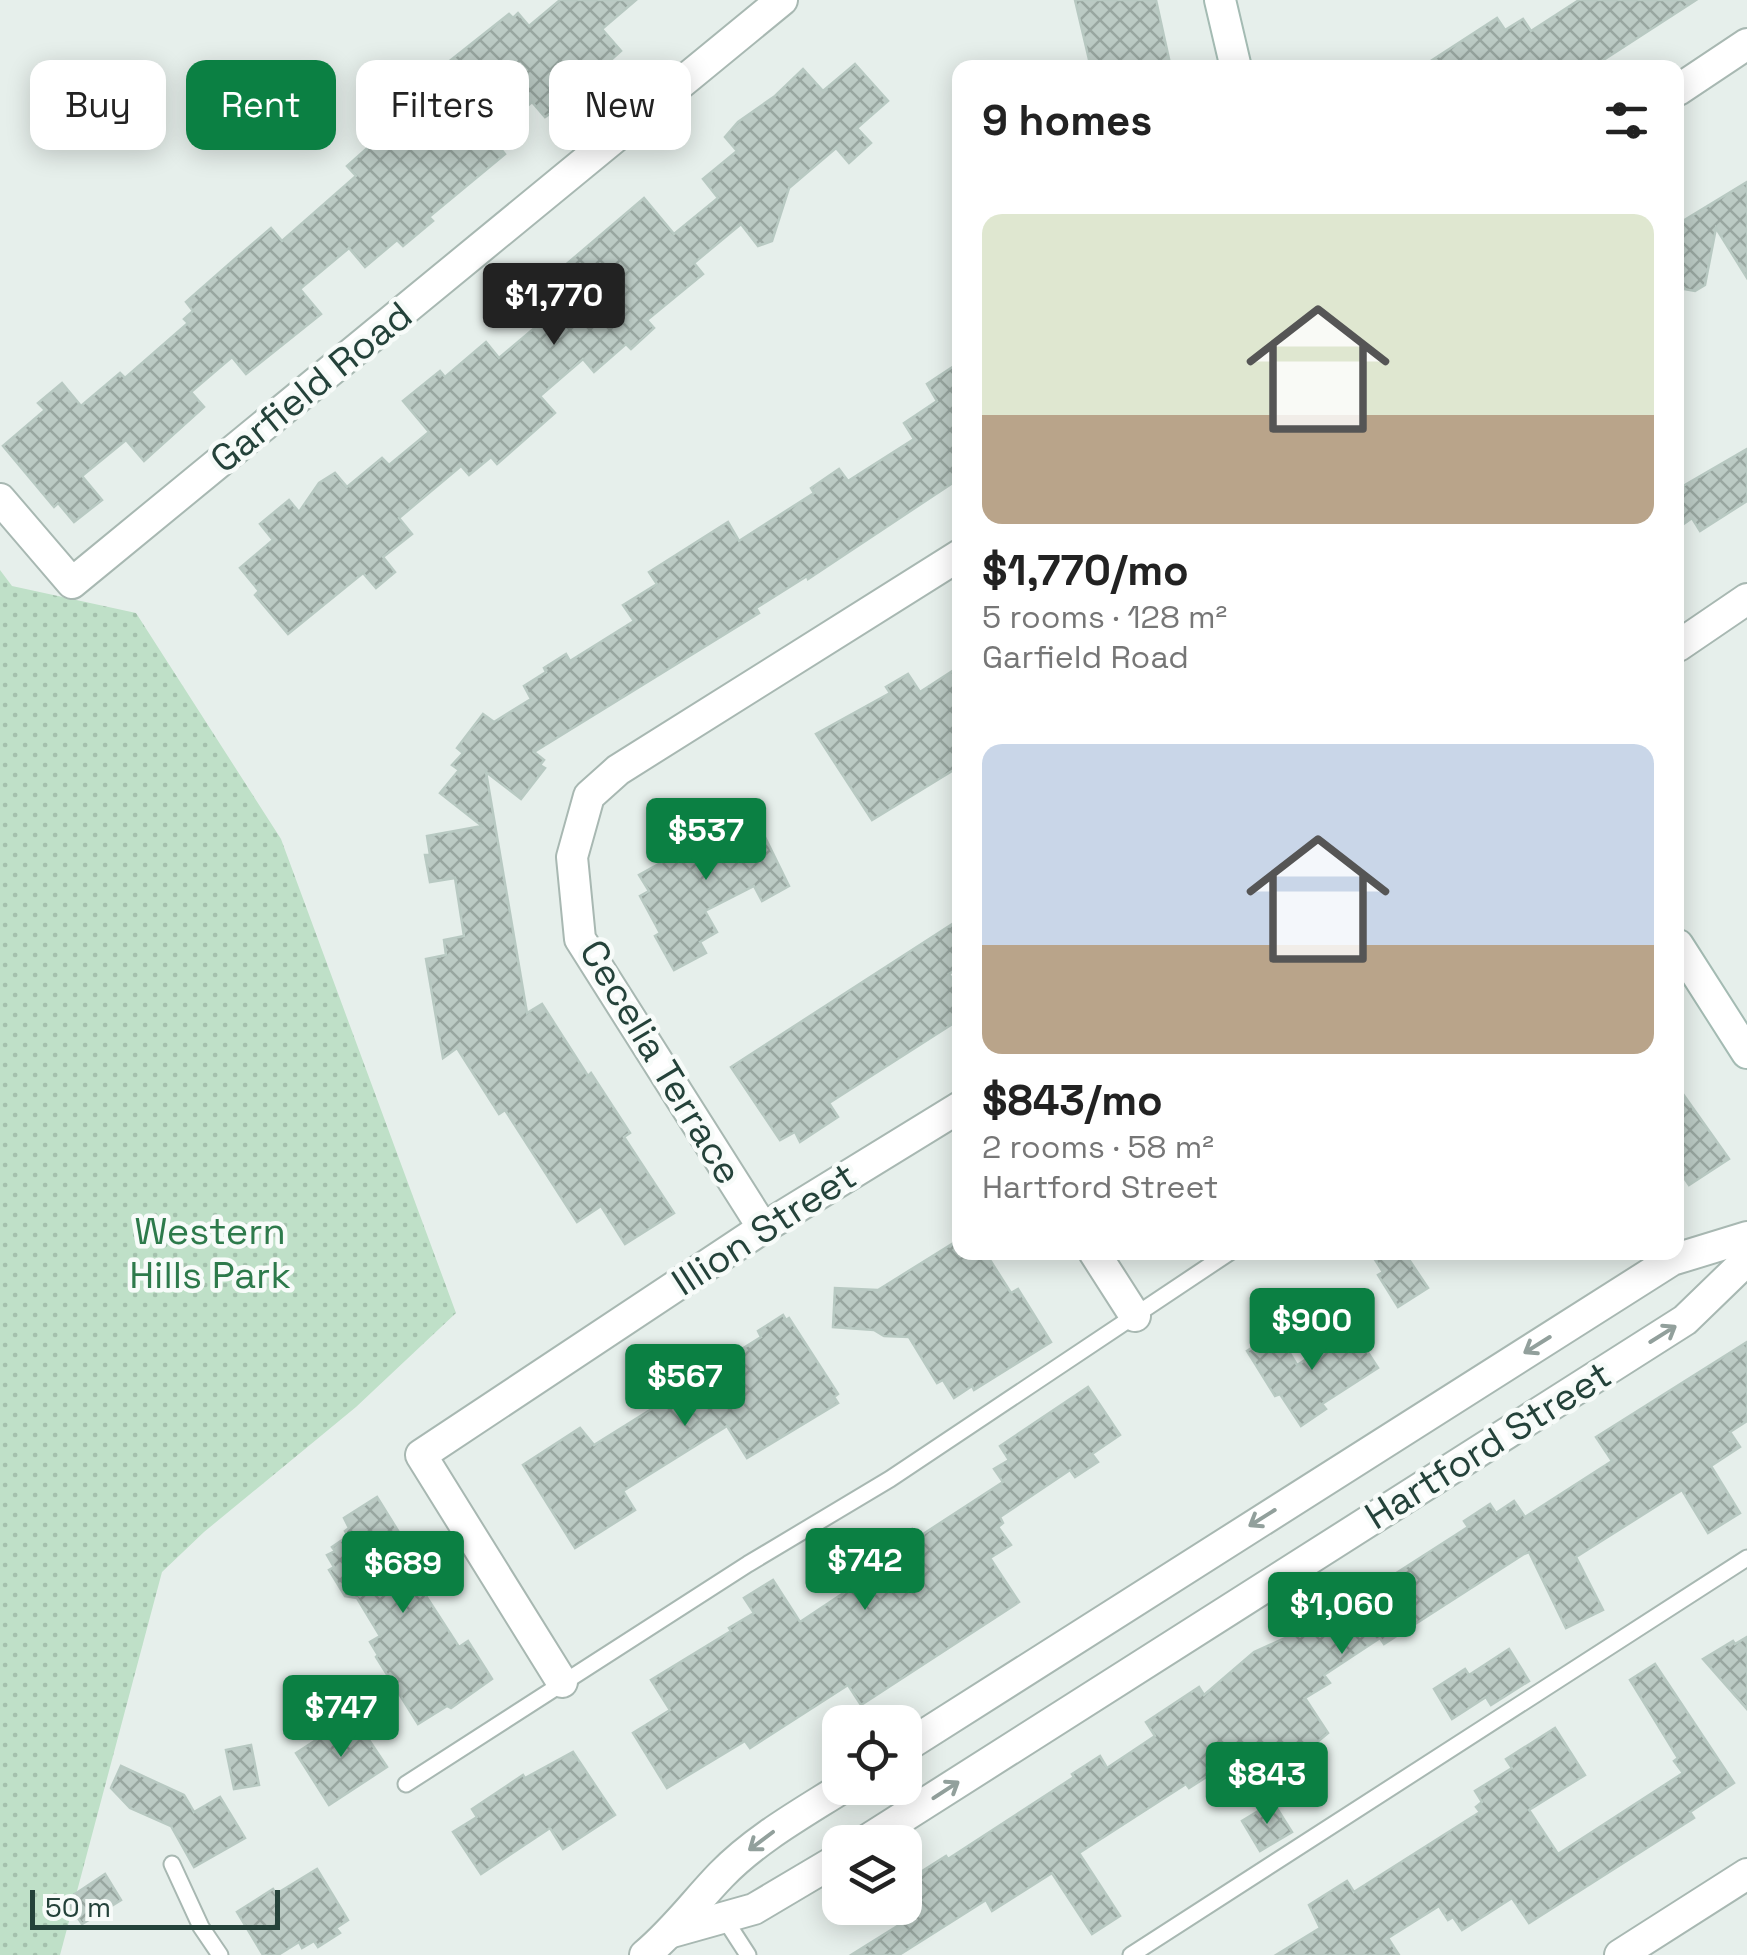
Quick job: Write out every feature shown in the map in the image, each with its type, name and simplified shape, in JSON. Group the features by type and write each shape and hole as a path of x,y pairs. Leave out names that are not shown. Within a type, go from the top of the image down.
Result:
{"street":[{"name":"Garfield Road","path":"0,499 72,583 782,0"},
{"path":"1220,0 1234,60"},
{"path":"1684,86 1747,44"},
{"name":"Cecelia Terrace","path":"763,1228 580,940 572,857 589,796 618,770 952,560"},
{"path":"1684,642 1747,599"},
{"path":"1684,959 1747,1054"},
{"name":"Illion Street","path":"562,1682 421,1455 763,1228 952,1112"},
{"name":"Hartford Street","path":"1684,1256 1747,1237"},
{"path":"1099,1260 1135,1316"},
{"name":"Hartford Street","path":"922,1736 1672,1260"},
{"name":"Hartford Street","path":"891,1825 1686,1320 1747,1260"},
{"path":"645,1955 672,1932 721,1874 759,1841 822,1801"},
{"path":"672,1932 778,1898 822,1870"},
{"path":"1620,1955 1747,1874"}],"lane":[{"path":"406,1784 890,1478 1218,1260"},
{"path":"1131,1955 1747,1558"},
{"path":"172,1864 220,1955"},
{"path":"724,1918 748,1955"}],"green space":[{"name":"Western Hills Park","path":"0,570 12,586 136,613 281,839 456,1313 356,1407 204,1532 162,1572 60,1955 0,1955"}],"building":[{"path":"560,0 636,0 602,29 621,51 611,60 549,60 549,114 545,117 532,102 529,105 529,60 451,60 509,14 513,18 518,13 529,26"},
{"path":"1075,0 1156,0 1169,60 1089,60"},
{"path":"1579,0 1696,0 1603,60 1432,60 1497,18 1505,30 1523,19 1531,31"},
{"path":"855,64 888,101 857,128 871,143 849,163 836,148 789,188 772,241 758,246 741,224 694,263 703,274 647,320 654,328 631,349 626,344 594,372 583,359 540,396 555,413 497,464 491,457 469,475 461,466 399,518 412,534 383,557 395,572 376,588 363,573 288,634 255,595 259,591 240,568 273,540 260,524 289,500 299,512 319,483 335,473 347,487 382,458 389,465 429,432 403,401 440,371 445,377 486,342 499,358 544,320 539,315 575,283 562,268 644,198 674,234 718,198 703,179 737,151 725,137 738,122 775,96 803,69 823,91"},
{"path":"365,150 502,150 505,154 429,217 433,221 403,246 397,240 365,267 349,248 300,289 321,314 246,374 232,357 191,392 204,407 144,461 126,440 82,476 102,500 74,522 58,503 54,507 3,446 45,410 38,403 62,383 81,406 120,373 125,378 188,323 184,319 193,311 186,302 236,258 271,228 282,241 356,176 347,166"},
{"path":"1747,182 1747,278 1716,228 1705,285 1695,291 1684,289 1684,220"},
{"path":"952,367 952,483 808,579 807,576 756,608 759,613 534,752 544,760 540,765 545,768 521,799 486,772 527,1013 542,1004 630,1133 624,1137 674,1213 625,1244 601,1206 577,1222 505,1110 499,1114 457,1048 443,1058 426,959 446,955 444,940 464,936 455,878 430,882 425,855 430,855 427,836 482,826 440,793 459,770 452,765 463,753 457,748 483,714 494,722 531,699 524,686 546,672 544,668 566,654 570,661 634,621 623,605 657,584 649,572 728,522 739,541 814,493 811,488 839,469 848,481 914,439 904,423 937,401 927,384"},
{"path":"1747,449 1747,501 1700,531 1692,518 1684,524 1684,486"},
{"path":"952,671 952,771 872,820 816,734 890,693 886,687 908,674 920,692"},
{"path":"708,806 722,831 735,824 743,839 761,829 789,886 762,901 754,886 705,911 717,932 700,942 706,953 674,970 655,936 660,933 640,896 649,891 639,875 691,846 678,822"},
{"path":"952,924 952,1024 829,1103 838,1117 800,1142 795,1132 780,1140 731,1067"},
{"path":"1684,1095 1729,1159 1689,1185 1684,1178"},
{"path":"952,1244 952,1260 990,1260 1011,1293 1018,1289 1051,1342 974,1390 972,1386 954,1398 943,1380 937,1383 909,1337 833,1327 835,1288 878,1290"},
{"path":"1375,1260 1409,1260 1428,1288 1398,1307 1378,1275 1383,1272"},
{"path":"783,1315 786,1320 789,1318 838,1394 834,1397 838,1403 747,1458 727,1426 623,1491 635,1510 575,1548 523,1465 580,1428 594,1445 761,1337 758,1331"},
{"path":"1277,1332 1297,1365 1350,1332 1356,1334 1378,1368 1322,1404 1326,1409 1301,1426 1280,1394 1275,1396 1247,1351"},
{"path":"1747,1342 1747,1421 1730,1432 1740,1447 1711,1466 1740,1513 1708,1533 1682,1490 1576,1557 1603,1610 1566,1628 1529,1552 1524,1554 1384,1644 1380,1638 1324,1675 1330,1683 1305,1698 1328,1733 1315,1744 1266,1768 1252,1748 1189,1788 1186,1784 1079,1853 1120,1916 1092,1934 1052,1873 992,1911 986,1900 899,1955 851,1955 899,1925 922,1925 922,1871 946,1856 948,1859 1100,1756 1107,1768 1155,1736 1146,1722 1199,1687 1204,1695 1254,1652 1292,1635 1356,1593 1359,1597 1468,1527 1464,1521 1490,1504 1496,1513 1514,1501 1525,1517 1612,1461 1596,1437"},
{"path":"1088,1387 1120,1435 1092,1454 1098,1462 1075,1477 1070,1470 1000,1517 1003,1523 998,1527 1011,1545 990,1558 1019,1602 861,1705 848,1685 750,1748 745,1741 667,1788 633,1733 670,1710 651,1680 754,1613 744,1598 773,1580 800,1622 869,1576 862,1561 912,1529 917,1538 1003,1482 994,1469 1009,1460 1000,1446"},
{"path":"377,1497 433,1592 426,1596 459,1647 468,1641 492,1679 451,1708 447,1706 418,1724 376,1657 370,1642 380,1636 357,1598 345,1596 329,1570 334,1567 327,1555 348,1536 344,1518"},
{"path":"1747,1637 1747,1709 1703,1659"},
{"path":"1509,1649 1529,1681 1491,1705 1486,1697 1452,1719 1434,1689 1465,1669 1469,1675"},
{"path":"1655,1664 1734,1783 1690,1812 1694,1818 1529,1923 1512,1898 1462,1930 1453,1917 1448,1920 1439,1906 1388,1938 1399,1955 1276,1955 1320,1928 1309,1905 1347,1881 1354,1892 1480,1812 1476,1807 1482,1802 1475,1791 1512,1768 1506,1759 1555,1728 1585,1775 1529,1810 1558,1854 1683,1773 1674,1761 1678,1758 1630,1680"},
{"path":"353,1716 387,1767 329,1805 296,1753"},
{"path":"251,1745 259,1785 234,1789 226,1750"},
{"path":"573,1752 615,1815 563,1849 550,1828 481,1874 453,1832 477,1817 472,1809 523,1775 525,1778"},
{"path":"121,1766 184,1795 194,1812 220,1797 245,1838 194,1867 171,1826 130,1808 111,1788"},
{"path":"1273,1802 1292,1832 1260,1851 1242,1821"},
{"path":"317,1869 348,1920 336,1928 340,1933 318,1947 314,1941 302,1948 299,1942 278,1955 263,1955 237,1912 273,1889 276,1894"},
{"path":"105,1874 121,1900 82,1924 66,1900"}]}
